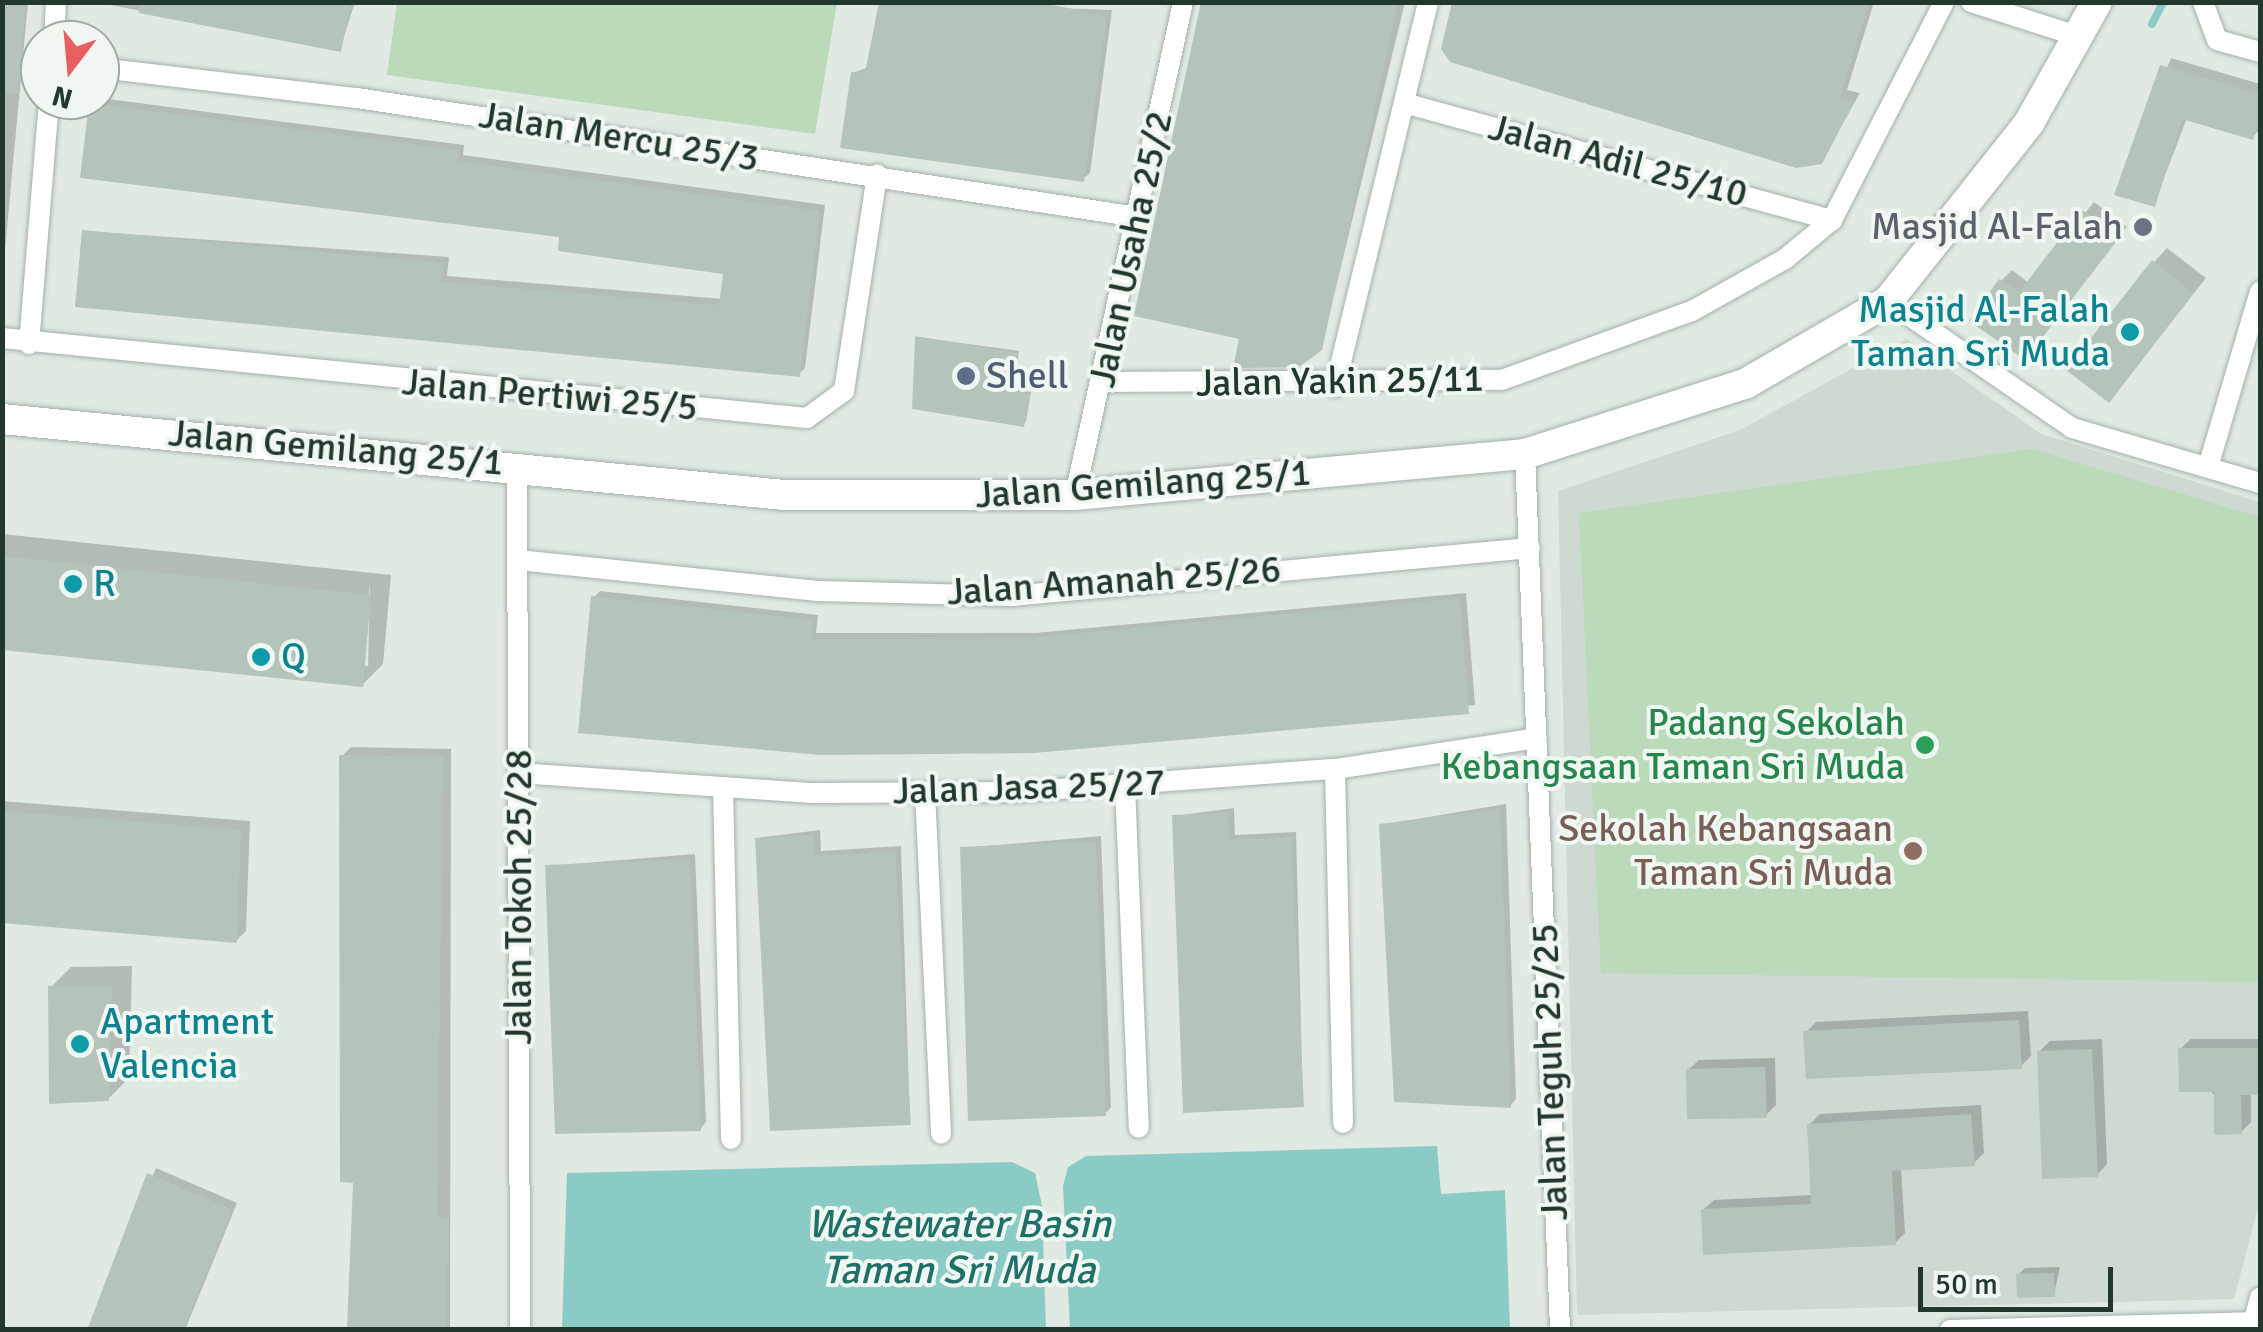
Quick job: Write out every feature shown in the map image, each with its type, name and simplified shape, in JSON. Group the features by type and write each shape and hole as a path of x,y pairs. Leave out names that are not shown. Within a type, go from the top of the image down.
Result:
{"street":[{"name":"Jalan Usaha 25/2","path":"1075,495 1104,382 1184,2"},
{"path":"1335,387 1428,2"},
{"name":"Jalan Yakin 25/11","path":"1104,382 1335,387 1502,380 1692,311 1785,259 1832,220 1944,2"},
{"path":"1971,2 2080,37"},
{"name":"Jalan Gemilang 25/1","path":"2,419 517,464 784,495 1075,495 1525,454 1745,384 1888,301 2029,123 2097,2"},
{"path":"2203,2 2217,40 2260,52"},
{"name":"Jalan Mercu 25/3","path":"120,71 877,175 1136,216"},
{"name":"Jalan Adil 25/10","path":"1404,103 1832,220"},
{"path":"29,344 47,120"},
{"name":"Jalan Pertiwi 25/5","path":"2,338 29,344 806,418 844,391 877,175"},
{"path":"2208,468 2260,292"},
{"path":"1888,301 2072,428 2260,482"},
{"name":"Jalan Teguh 25/25","path":"1525,454 1560,1330"},
{"name":"Jalan Tokoh 25/28","path":"517,464 520,1330"},
{"name":"Jalan Amanah 25/26","path":"518,560 820,591 1012,596 1530,548"},
{"name":"Jalan Jasa 25/27","path":"518,773 722,787 925,792 1125,785 1334,769 1537,738"},
{"path":"1334,769 1344,1123"},
{"path":"1125,785 1139,1128"},
{"path":"722,787 731,1139"},
{"path":"925,792 940,1134"},
{"path":"1950,1330 2257,1321 2260,1298"}],"shaded area":[{"name":"Sekolah Kebangsaan Taman Sri Muda","path":"1906,339 2041,434 2260,502 2260,1200 2234,1299 1577,1315 1558,491 1740,430"}],"green space":[{"path":"397,2 837,3 815,134 387,75"},
{"name":"Padang Sekolah Kebangsaan Taman Sri Muda","path":"2032,449 2260,517 2260,982 1601,973 1579,513"}],"water":[{"name":"Wastewater Basin Taman Sri Muda","path":"1437,1146 1441,1194 1505,1190 1510,1329 1070,1329 1063,1186 1068,1167 1086,1156"},
{"name":"Wastewater Basin Taman Sri Muda","path":"1012,1162 1035,1173 1042,1206 1046,1329 562,1329 567,1173"}],"building":[{"path":"2,2 26,2 24,20 20,20 18,94 2,94"},
{"path":"140,2 351,2 341,52 139,13"},
{"path":"879,2 1038,2 1107,16 1084,182 840,148 851,72 865,73"},
{"path":"1201,2 1398,2 1322,350 1299,367 1233,368 1239,339 1134,316"},
{"path":"1452,2 1869,2 1840,98 1854,102 1822,164 1796,168 1450,62 1441,49"},
{"path":"2160,65 2260,94 2260,115 2253,140 2182,119 2155,207 2114,195"},
{"path":"120,107 459,150 458,161 820,211 800,377 75,307 82,230 443,263 442,282 719,305 723,274 558,251 559,237 80,178 87,120 120,120"},
{"path":"2082,210 2119,238 2025,360 1969,321 1999,279 2019,292"},
{"name":"Masjid Al-Falah Taman Sri Muda","path":"2152,260 2194,293 2109,403 2066,370"},
{"path":"915,336 1018,353 1012,391 1030,394 1024,427 912,409"},
{"path":"2,556 371,595 363,687 2,650"},
{"path":"591,596 813,620 811,639 1027,638 1460,598 1469,714 1034,753 821,755 578,733"},
{"path":"339,755 443,757 437,1217 449,1217 445,1330 347,1330 353,1183 340,1182"},
{"path":"1500,809 1511,1108 1394,1102 1379,824"},
{"path":"2,811 241,830 237,943 2,923"},
{"path":"1228,813 1229,840 1291,837 1304,1107 1183,1113 1172,815"},
{"path":"814,835 815,856 895,852 911,1125 770,1131 755,838"},
{"path":"1096,841 1106,1116 968,1121 960,847"},
{"path":"690,859 701,1131 555,1134 545,865"},
{"name":"Apartment Valencia","path":"112,985 109,1101 49,1104 48,986"},
{"path":"2019,1020 2022,1069 1806,1079 1803,1031"},
{"path":"2178,1048 2260,1048 2260,1095 2241,1095 2242,1134 2214,1135 2214,1092 2179,1092"},
{"path":"2092,1049 2098,1177 2042,1179 2037,1051"},
{"path":"1765,1067 1767,1118 1687,1119 1686,1069"},
{"path":"1971,1114 1975,1166 1892,1171 1896,1245 1703,1255 1701,1209 1811,1204 1807,1124"},
{"path":"147,1173 232,1210 183,1330 87,1330"},
{"path":"2054,1273 2055,1297 2017,1298 2016,1274"}],"waterway":[{"path":"2152,24 2163,2"}],"place":[{"name":"Masjid Al-Falah","path":"2143,227"},
{"name":"Masjid Al-Falah Taman Sri Muda","path":"2130,332"},
{"name":"Shell","path":"966,376"},
{"name":"R","path":"73,584"},
{"name":"Q","path":"261,657"},
{"name":"Padang Sekolah Kebangsaan Taman Sri Muda","path":"1925,745"},
{"name":"Sekolah Kebangsaan Taman Sri Muda","path":"1913,851"},
{"name":"Apartment Valencia","path":"80,1044"}]}
